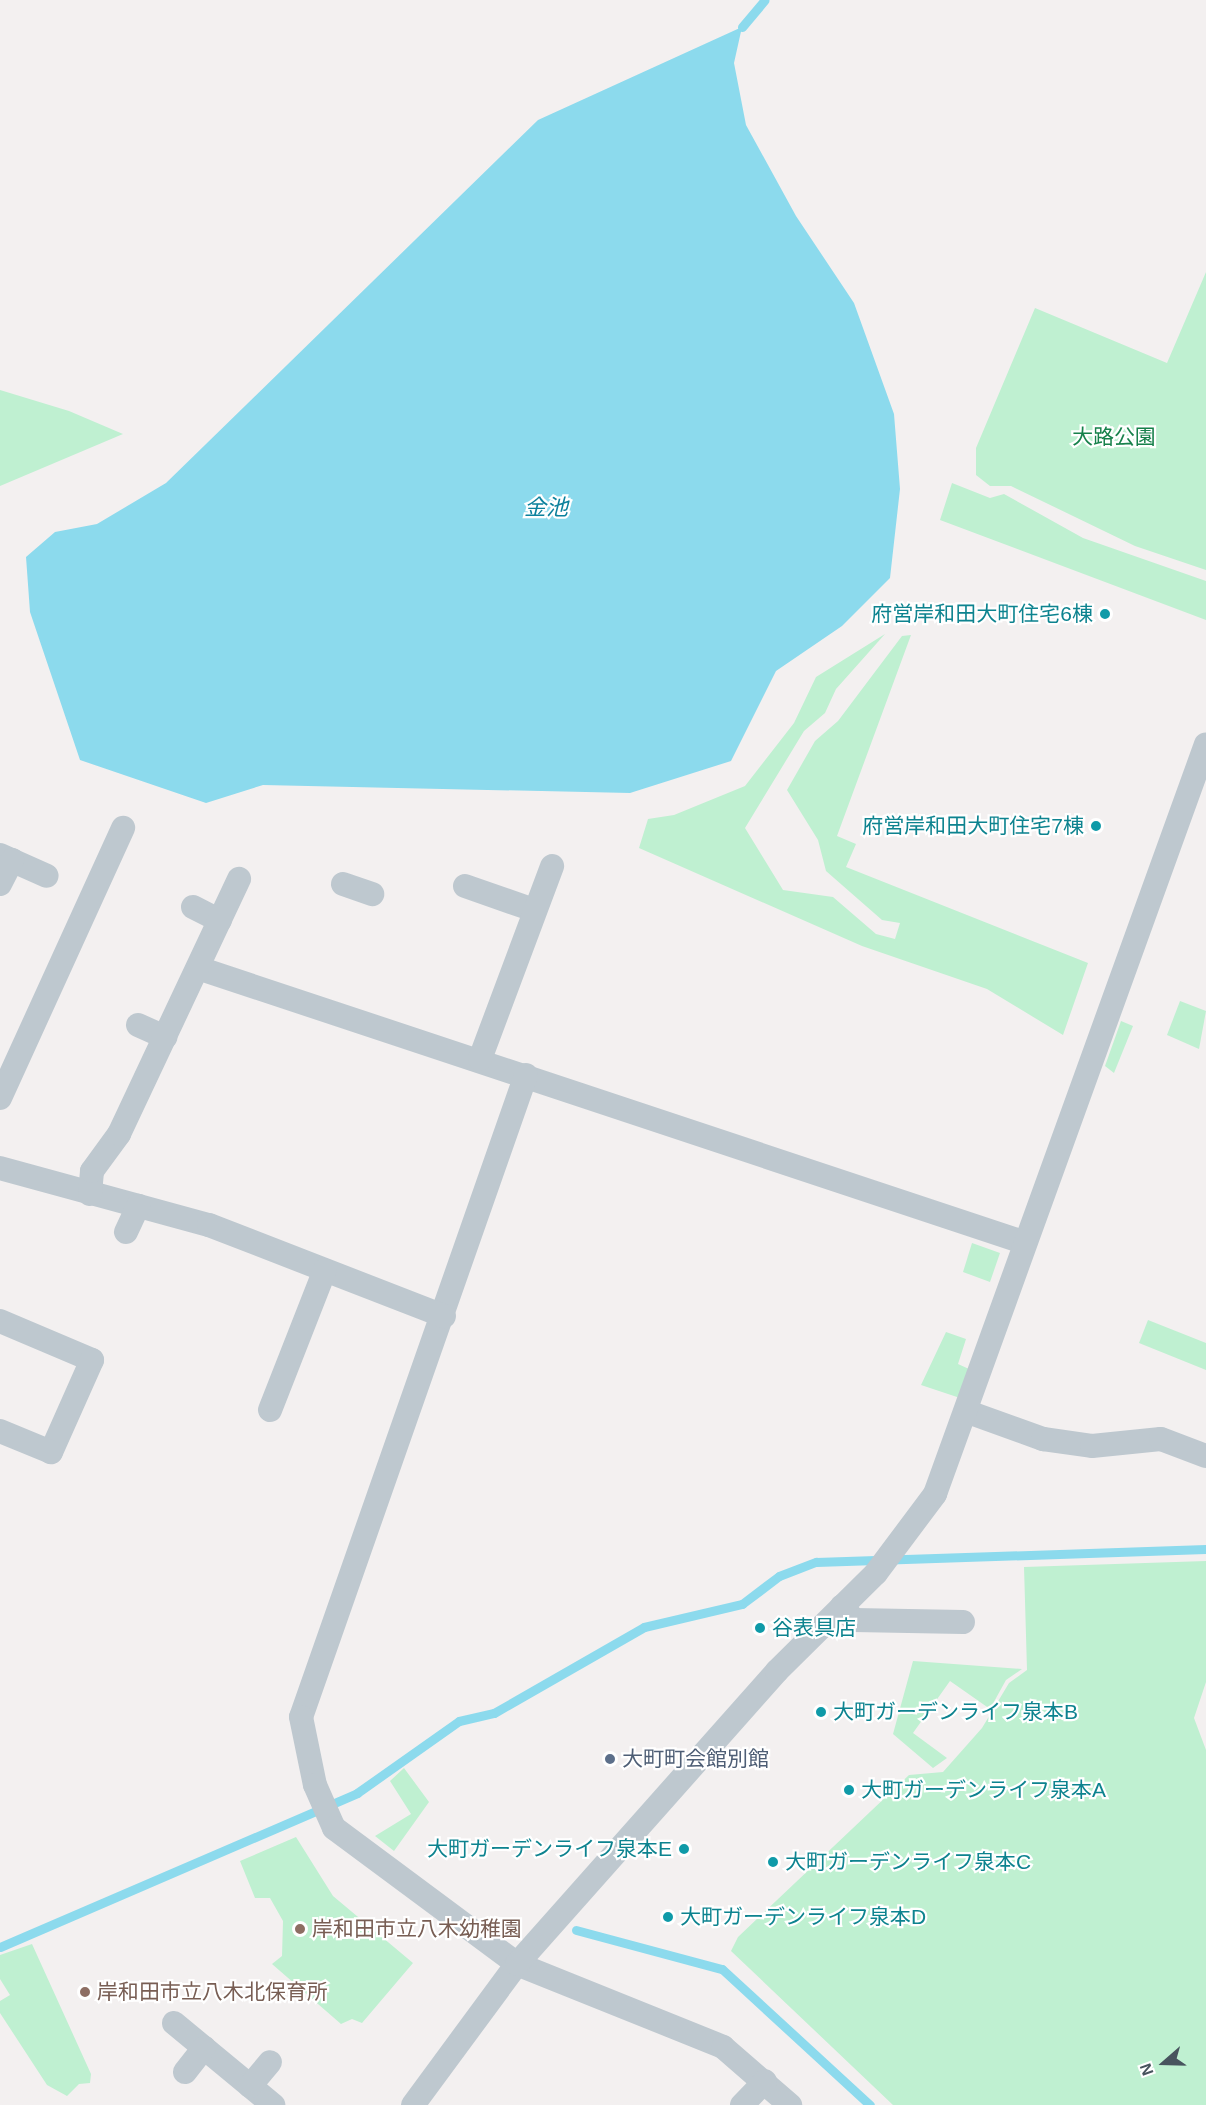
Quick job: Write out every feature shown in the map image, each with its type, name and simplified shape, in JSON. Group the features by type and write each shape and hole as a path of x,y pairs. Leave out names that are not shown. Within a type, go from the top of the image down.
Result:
{"street":[{"path":"413,2105 517,1964 777,1671 885,1560 935,1494 968,1412 1023,1242 1199,781 1206,744"},
{"path":"0,1098 123,828"},
{"path":"0,884 6,857 47,876"},
{"path":"480,1059 552,866"},
{"path":"90,1194 92,1171 119,1134 239,879"},
{"path":"343,884 372,894"},
{"path":"465,886 534,910"},
{"path":"193,907 220,921"},
{"path":"198,968 480,1059 1023,1242"},
{"path":"138,1025 165,1037"},
{"path":"525,1075 444,1316 301,1717 322,1803 334,1828 517,1964 723,2047 790,2105"},
{"path":"0,1168 210,1225 444,1316"},
{"path":"126,1232 138,1206"},
{"path":"270,1410 325,1269"},
{"path":"0,1321 92,1360 51,1452 0,1431"},
{"path":"968,1412 1043,1439 1092,1446 1161,1439 1206,1456"},
{"path":"842,1606 854,1620 963,1622"},
{"path":"174,2023 273,2105"},
{"path":"185,2072 204,2048"},
{"path":"250,2086 270,2062"},
{"path":"742,2105 765,2081"}],"green space":[{"name":"大路公園","path":"1206,272 1206,570 1135,546 1011,486 990,486 976,475 976,448 1035,308 1167,363"},
{"path":"0,390 69,411 123,434 0,486"},
{"path":"952,483 990,498 1004,494 1083,538 1206,581 1206,620 940,520"},
{"path":"885,634 836,689 825,713 804,731 745,828 783,890 833,897 876,934 895,939 900,923 882,920 826,871 818,840 787,790 815,741 838,721 902,636 911,635 837,836 856,844 846,867 1088,963 1063,1035 987,989 862,946 639,848 648,819 674,815 745,786 794,723 816,677"},
{"path":"1180,1001 1206,1011 1199,1049 1167,1035"},
{"path":"1121,1021 1133,1026 1114,1073 1105,1066"},
{"path":"972,1243 1000,1253 990,1282 963,1272"},
{"path":"1148,1320 1206,1343 1206,1370 1139,1343"},
{"path":"946,1332 966,1339 958,1364 969,1369 960,1398 921,1385"},
{"path":"1206,1561 1206,1682 1194,1718 1206,1750 1206,2105 893,2105 731,1951 738,1937 909,1775 943,1772 982,1728 1009,1683 1027,1670 1024,1567"},
{"path":"913,1661 1022,1669 1006,1680 990,1709 950,1681 913,1733 947,1758 933,1768 893,1734"},
{"path":"404,1768 429,1802 394,1851 375,1836 411,1814 390,1781"},
{"path":"296,1837 333,1896 413,1963 362,2023 352,2019 341,2024 272,1964 282,1956 283,1921 270,1898 255,1898 240,1861"},
{"path":"32,1944 91,2074 90,2083 79,2084 67,2096 47,2085 0,2013 0,2001 10,1995 0,1979 0,1955"}],"water":[{"name":"金池","path":"742,27 734,63 746,125 796,216 854,303 894,414 900,489 890,578 842,626 776,671 731,761 630,793 263,785 206,803 80,760 30,612 26,557 55,532 97,524 166,483 538,120"}],"waterway":[{"path":"742,27 765,0"},
{"path":"0,1947 357,1793 459,1721 494,1713 644,1627 742,1604 779,1576 816,1562 1206,1549"},
{"path":"576,1930 722,1969 870,2105"}],"place":[{"name":"府営岸和田大町住宅6棟","path":"1105,614"},
{"name":"府営岸和田大町住宅7棟","path":"1096,826"},
{"name":"谷表具店","path":"760,1628"},
{"name":"大町ガーデンライフ泉本B","path":"821,1712"},
{"name":"大町町会館別館","path":"610,1759"},
{"name":"大町ガーデンライフ泉本A","path":"849,1790"},
{"name":"大町ガーデンライフ泉本E","path":"684,1849"},
{"name":"大町ガーデンライフ泉本C","path":"773,1862"},
{"name":"大町ガーデンライフ泉本D","path":"668,1917"},
{"name":"岸和田市立八木幼稚園","path":"300,1929"},
{"name":"岸和田市立八木北保育所","path":"85,1992"}]}
